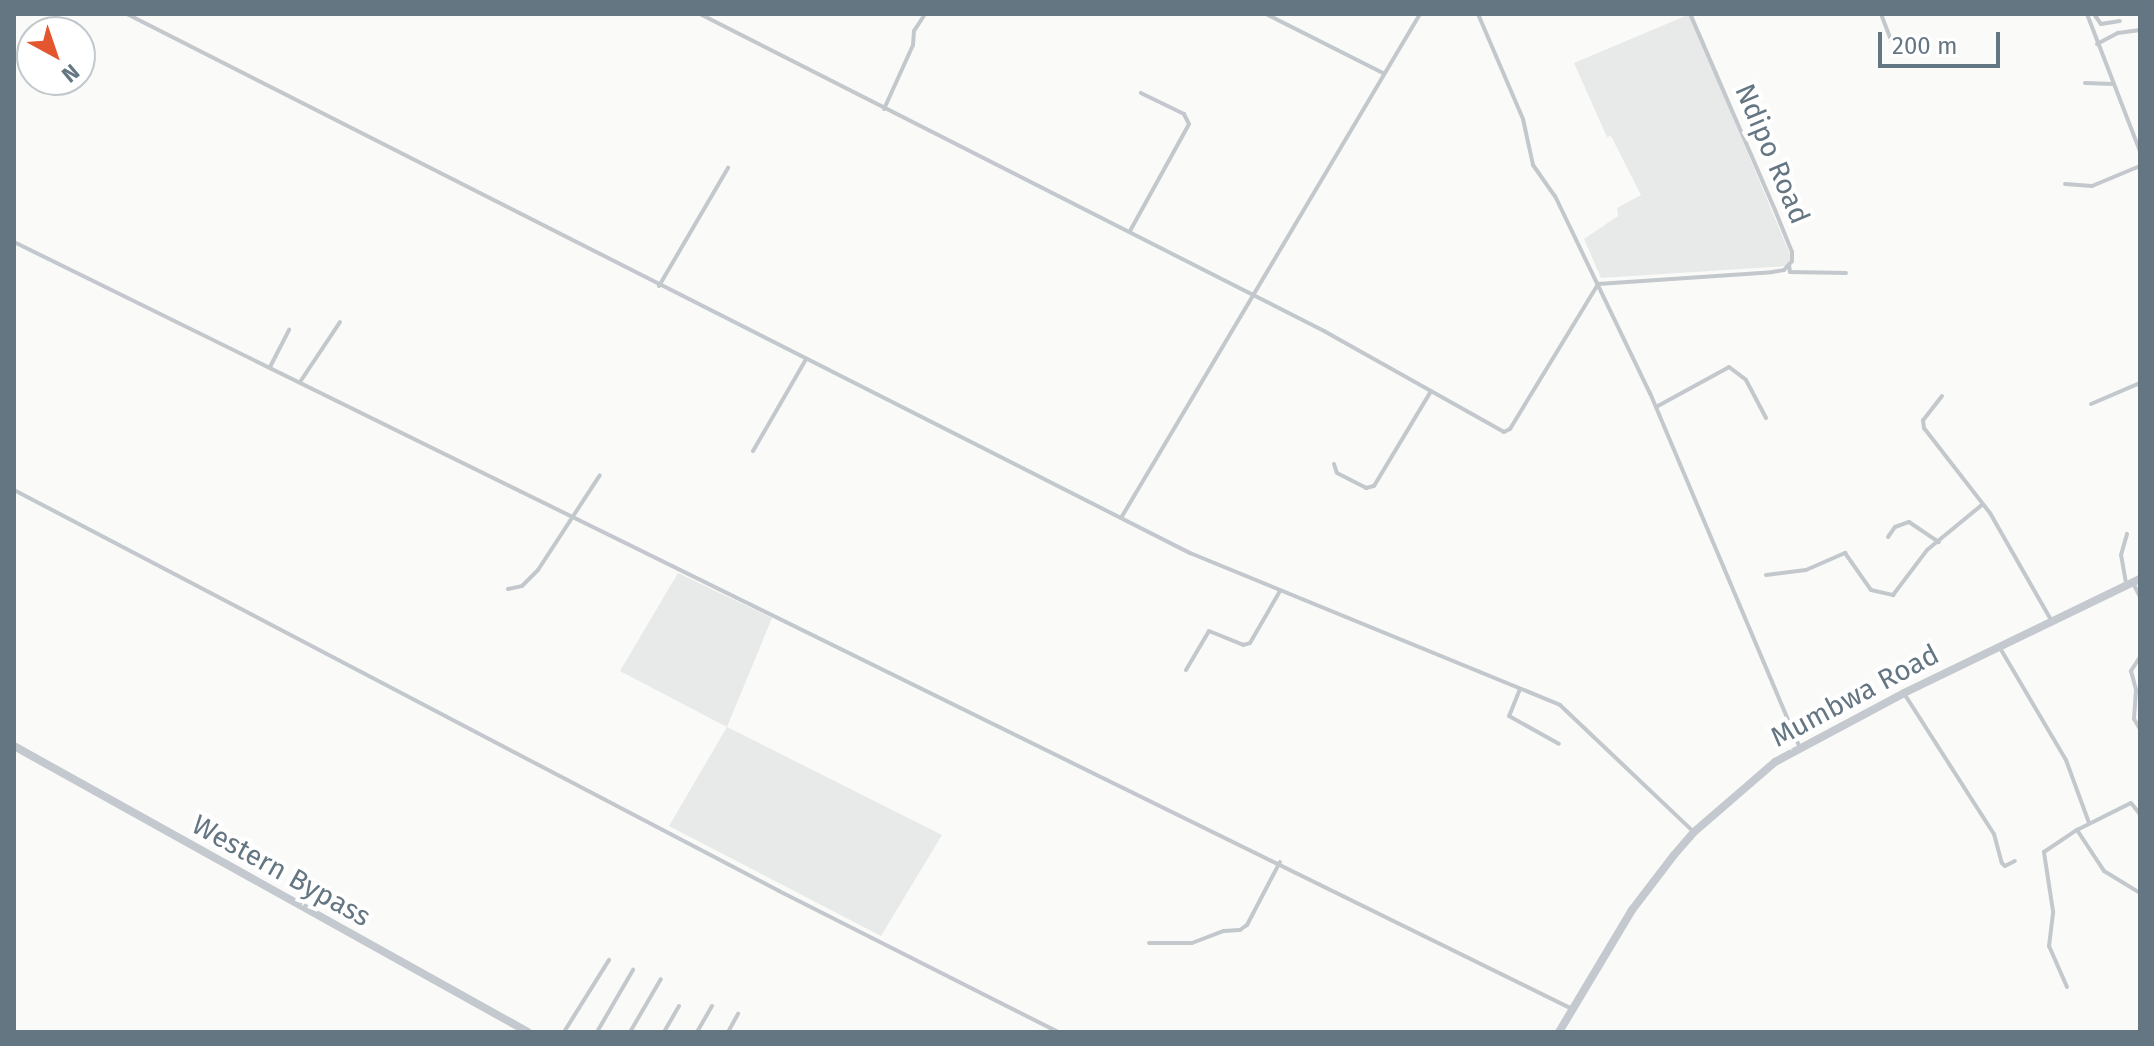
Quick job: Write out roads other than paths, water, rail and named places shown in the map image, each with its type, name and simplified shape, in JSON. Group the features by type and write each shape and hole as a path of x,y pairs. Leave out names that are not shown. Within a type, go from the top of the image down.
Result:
{"main road":[{"name":"Mumbwa Road","path":"1559,1032 1632,910 1694,832 1799,746 2133,583"},
{"name":"Western Bypass","path":"14,746 528,1032"}],"street":[{"path":"127,14 805,361 1121,518 1280,591 1569,712 1694,832"},
{"path":"700,14 1252,294 1501,431 1507,431 1598,284"},
{"path":"884,109 913,45 914,31 925,14"},
{"path":"1266,14 1383,73"},
{"path":"1121,518 1420,14"},
{"path":"1478,14 1523,119 1537,174 1555,196 1656,407 1799,746"},
{"name":"Ndipo Road","path":"1598,284 1772,272 1789,265 1792,256 1789,244 1690,14"},
{"path":"1881,14 1891,40"},
{"path":"2087,14 2140,151"},
{"path":"2094,14 2101,24 2120,21"},
{"path":"2097,44 2118,33 2140,30"},
{"path":"2085,83 2113,84"},
{"path":"1130,231 1189,124 1184,114 1141,93"},
{"path":"2065,184 2092,186 2140,166"},
{"path":"659,286 728,168"},
{"path":"14,242 724,593 1048,748 1154,804 1280,862 1572,1009"},
{"path":"1789,265 1790,272 1846,273"},
{"path":"300,382 340,322"},
{"path":"270,367 289,330"},
{"path":"753,451 805,361"},
{"path":"1656,407 1729,367 1746,380 1766,418"},
{"path":"2091,404 2140,383"},
{"path":"1334,464 1337,473 1366,488 1374,486 1431,391"},
{"path":"1942,396 1923,425 1983,504 2052,622"},
{"path":"508,589 522,586 533,577 600,475"},
{"path":"14,490 779,891 1058,1032"},
{"path":"1766,575 1806,570 1845,553 1871,590 1891,596 1913,573 1924,553 1983,504"},
{"path":"1888,537 1895,527 1909,522 1939,542"},
{"path":"2127,534 2121,555 2140,597"},
{"path":"1186,670 1209,631 1243,645 1250,643 1280,591"},
{"path":"2000,647 2066,760 2089,823"},
{"path":"2140,657 2131,668 2136,690 2134,719 2140,729"},
{"path":"1520,689 1509,716 1559,744"},
{"path":"1904,693 1944,751 1994,834 2002,863 2005,866 2015,861"},
{"path":"2067,987 2049,946 2053,911 2043,855 2045,850 2089,823 2131,803 2140,814"},
{"path":"2077,830 2104,871 2140,893"},
{"path":"1149,943 1192,943 1224,931 1240,930 1247,925 1280,862"},
{"path":"564,1032 609,960"},
{"path":"597,1032 633,970"},
{"path":"630,1032 661,979"},
{"path":"664,1032 679,1006"},
{"path":"697,1032 712,1006"},
{"path":"728,1032 738,1014"}]}
